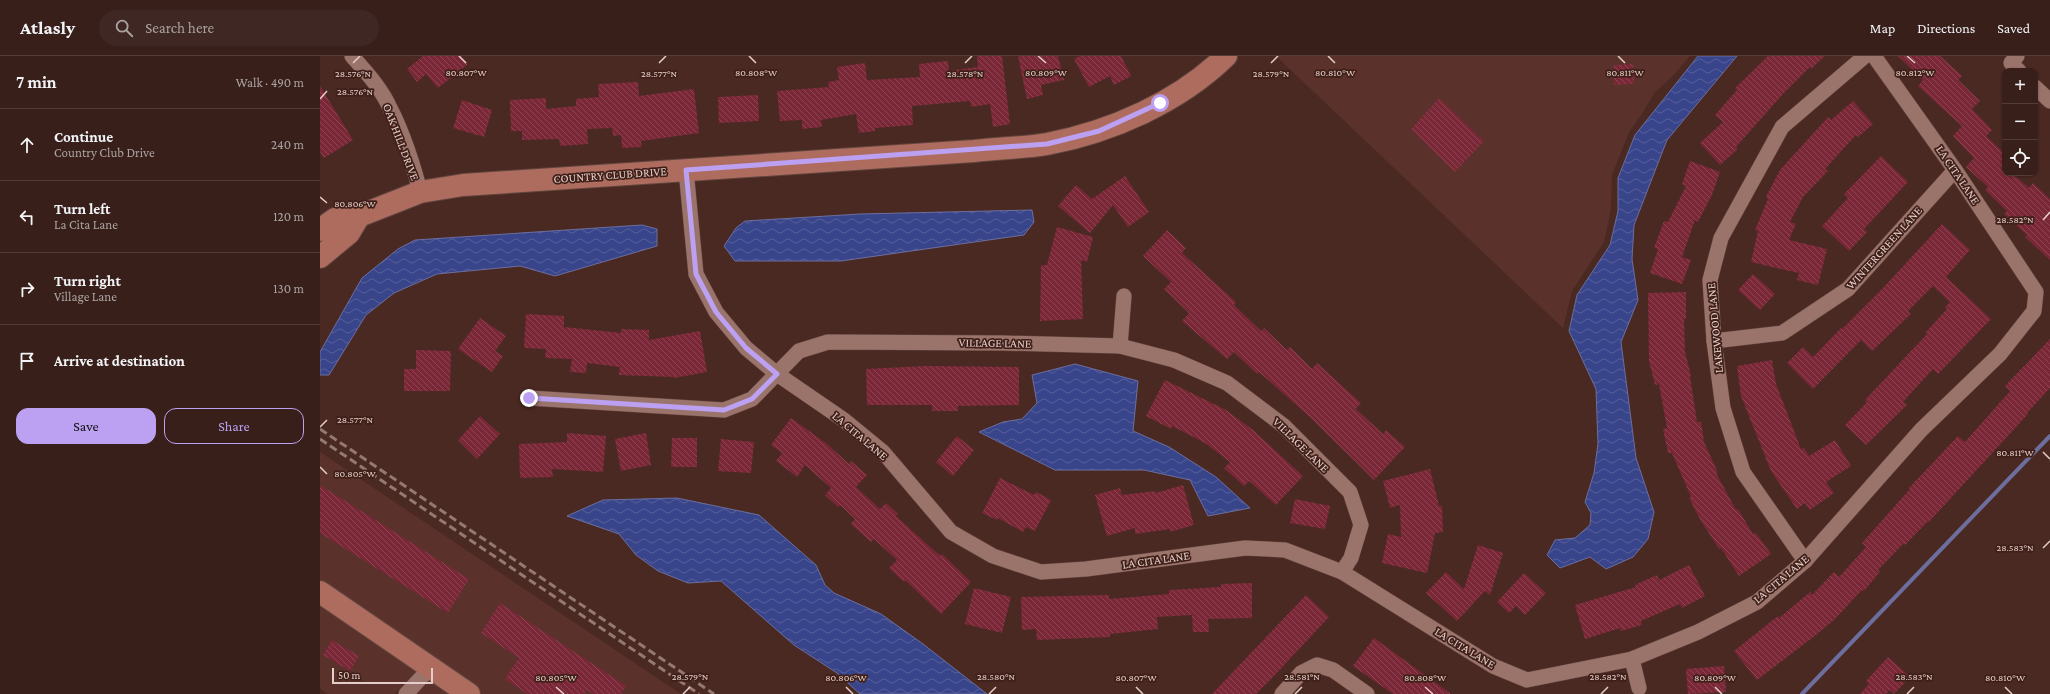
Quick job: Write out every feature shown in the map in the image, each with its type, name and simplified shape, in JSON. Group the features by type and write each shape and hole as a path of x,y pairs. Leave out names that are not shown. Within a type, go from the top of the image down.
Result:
{"street":[{"name":"OAK HILL DRIVE","path":"352,56 374,81 390,108 416,176 420,192"},
{"name":"COUNTRY CLUB DRIVE","path":"320,230 335,219 359,216 420,192 463,185 1047,144 1099,131 1160,103 1184,90 1226,56"},
{"name":"LAKEWOOD LANE","path":"1805,561 1743,472 1723,408 1714,341 1710,280 1721,238 1782,127 1864,56"},
{"name":"LA CITA LANE","path":"686,170 696,274 716,312 746,348 777,374 844,420 883,452 951,532 993,556 1040,572 1086,569 1245,548 1285,550 1342,572 1493,666 1527,680 1632,659 1698,632 1757,602 1805,561 1922,430 2000,354 2034,311 2036,292 1955,170 1874,56"},
{"path":"2016,68 2011,63 2017,56"},
{"path":"2038,90 2050,101"},
{"name":"WINTERGREEN LANE","path":"1714,341 1782,333 1848,289 1955,170"},
{"path":"320,257 348,233 359,216"},
{"path":"1120,346 1124,296"},
{"name":"VILLAGE LANE","path":"529,398 724,410 752,399 799,351 828,342 1003,343 1120,346 1174,360 1227,383 1284,426 1350,492 1361,525 1350,558 1342,572"},
{"path":"320,592 469,694"},
{"path":"1632,659 1640,688"},
{"path":"1282,694 1301,673 1317,666 1333,670 1367,694"},
{"path":"406,694 430,668"}],"shaded area":[{"path":"1276,56 1690,56 1672,77 1655,92 1629,132 1612,175 1611,209 1604,242 1572,291 1563,328"},
{"path":"320,452 681,694 482,694 320,584"},
{"path":"320,601 419,668 395,694 327,694 320,688"},
{"path":"432,677 457,694 416,694"}],"water":[{"path":"1698,56 1737,56 1667,140 1634,225 1632,259 1638,300 1621,342 1636,458 1654,512 1648,539 1633,557 1606,569 1590,557 1560,568 1547,555 1555,540 1575,538 1590,525 1591,513 1585,502 1594,473 1598,444 1596,389 1569,331 1577,295 1610,245 1618,211 1618,178 1635,135"},
{"path":"1032,210 1034,222 1024,235 841,261 735,261 724,246 736,228 745,221 860,214"},
{"path":"642,225 657,229 657,246 555,276 520,266 437,274 394,293 366,315 329,375 320,375 320,352 362,278 398,249 415,240"},
{"path":"1075,364 1138,381 1133,431 1169,447 1216,477 1250,508 1208,516 1190,480 1144,470 1055,470 979,432 1003,422 1022,419 1037,403 1032,375"},
{"path":"677,498 759,515 816,565 825,585 834,593 881,614 923,644 987,694 860,694 837,673 794,645 721,581 688,583 658,571 636,555 619,534 567,516 603,500"}],"building":[{"path":"423,56 461,56 468,64 438,88 426,74 417,82 407,69"},
{"path":"977,56 1002,56 1010,124 993,127 990,104 971,107 970,101 912,106 913,125 875,128 875,131 859,133 856,114 821,120 822,127 802,129 802,120 780,121 777,91 829,87 828,82 839,80 837,67 865,63 867,80 920,77 919,64 948,61 949,71 978,67"},
{"path":"1018,56 1058,56 1064,80 1041,85 1043,95 1027,99"},
{"path":"1080,56 1121,56 1131,76 1114,85 1110,76 1089,87 1074,59"},
{"path":"1768,56 1825,56 1811,69 1810,67 1782,95 1736,147 1738,149 1720,165 1700,143 1723,122 1715,115 1737,90 1735,88"},
{"path":"1898,56 1940,56 1962,76 1958,80 1980,101 1972,109 1992,130 1986,136 2002,151 2002,176 2015,176 2029,188 2033,183 2050,199 2050,260 2025,237 2027,235 2004,214 2007,211 1985,190 1988,187 1966,167 1974,158 1953,136 1962,126 1918,86 1923,80"},
{"path":"1633,64 1634,84 1614,85 1614,65"},
{"path":"638,82 639,96 694,89 699,133 641,141 642,147 622,148 621,135 613,136 612,128 587,129 588,144 560,146 559,139 522,140 522,131 511,131 510,100 546,98 546,109 576,106 576,99 599,97 598,84"},
{"path":"320,86 353,140 324,158 320,152"},
{"path":"758,95 759,121 719,123 718,97"},
{"path":"1439,98 1484,141 1455,172 1411,129"},
{"path":"462,100 492,110 484,137 453,128"},
{"path":"1853,101 1873,124 1858,137 1856,135 1825,169 1828,171 1803,197 1790,222 1796,224 1789,240 1827,249 1818,285 1797,280 1799,273 1751,262 1758,231 1755,230 1768,199 1766,197 1780,170 1828,117 1831,120"},
{"path":"1881,156 1908,182 1864,229 1867,232 1849,251 1822,226 1848,198 1844,194"},
{"path":"1690,161 1720,172 1712,195 1698,222 1695,220 1682,257 1691,260 1682,284 1650,273 1658,249 1654,248 1664,221 1668,222 1686,186 1682,184"},
{"path":"1125,176 1149,212 1128,227 1113,205 1090,233 1058,206 1076,185 1092,199"},
{"path":"1942,224 1970,250 1946,277 1991,319 1938,374 1933,369 1903,402 1907,405 1866,445 1845,425 1867,402 1865,400 1927,334 1925,333 1947,309 1945,307 1950,302 1933,286 1908,311 1911,314 1872,351 1861,340 1813,389 1787,363 1803,347 1813,357 1883,288"},
{"path":"1057,227 1093,237 1087,262 1081,260 1083,319 1040,321 1041,265 1047,265"},
{"path":"1167,230 1186,248 1182,253 1236,302 1234,305 1261,331 1264,328 1287,350 1290,347 1312,369 1317,363 1361,403 1356,409 1383,434 1386,430 1405,447 1374,480 1311,418 1259,372 1257,374 1234,352 1227,359 1182,321 1189,313 1164,289 1171,282 1143,256"},
{"path":"1753,274 1775,294 1760,310 1738,290"},
{"path":"1686,292 1686,319 1684,319 1685,352 1691,376 1697,422 1701,422 1704,442 1718,473 1716,473 1736,510 1738,509 1753,534 1756,533 1771,554 1739,576 1701,521 1689,498 1691,497 1672,453 1668,453 1663,429 1667,428 1659,384 1655,385 1649,361 1648,293"},
{"path":"526,314 564,316 564,327 621,333 621,329 649,330 649,340 700,331 707,372 674,378 619,375 620,367 587,363 586,373 570,372 572,359 545,358 546,349 524,348"},
{"path":"480,318 506,336 495,351 503,356 492,372 458,349"},
{"path":"2050,339 2050,388 2027,413 2028,414 1928,523 1927,522 1905,545 1903,544 1878,570 1880,572 1864,591 1862,590 1835,619 1816,635 1757,680 1734,651 1778,616 1779,618 1810,592 1812,595 1834,572 1839,577 1866,547 1862,543 1910,489 1909,488 1958,436 1965,442 2010,391 2005,386"},
{"path":"416,350 451,351 450,391 404,391 404,369 416,369"},
{"path":"1772,360 1776,384 1801,449 1804,448 1809,456 1835,440 1851,466 1826,482 1834,493 1810,510 1805,503 1797,509 1771,471 1741,396 1737,366"},
{"path":"926,366 1019,367 1019,405 958,406 958,411 932,411 932,405 867,405 866,369"},
{"path":"1165,380 1226,410 1253,430 1303,476 1276,505 1249,481 1244,486 1224,468 1230,462 1205,443 1172,426 1171,429 1146,416"},
{"path":"480,416 500,434 477,459 458,440"},
{"path":"791,418 827,444 849,464 851,461 867,475 856,487 880,509 886,503 898,514 896,516 940,556 942,554 971,582 941,614 905,580 904,582 889,568 897,560 874,539 871,542 851,524 855,519 840,505 838,507 825,495 831,488 805,465 797,477 776,461 782,453 771,445"},
{"path":"567,433 606,436 603,472 552,469 553,477 520,478 519,444 567,442"},
{"path":"646,433 651,465 621,471 615,439"},
{"path":"957,436 974,450 953,476 936,462"},
{"path":"672,438 697,438 697,467 671,467"},
{"path":"721,439 754,442 751,473 718,471"},
{"path":"1430,469 1439,506 1442,506 1443,532 1435,533 1427,573 1382,563 1388,534 1401,537 1400,505 1390,508 1383,481"},
{"path":"1000,478 1034,495 1036,492 1051,500 1035,531 1026,527 1023,532 998,518 997,520 982,513"},
{"path":"320,485 469,579 448,613 320,533"},
{"path":"1183,485 1194,525 1170,532 1170,529 1135,534 1135,528 1107,536 1095,495 1120,488 1122,495 1155,491 1156,493"},
{"path":"1295,499 1330,506 1325,529 1290,523"},
{"path":"1478,545 1503,553 1490,595 1485,591 1457,621 1426,593 1446,572 1464,589"},
{"path":"1689,565 1705,596 1682,608 1680,604 1641,621 1642,625 1621,631 1620,628 1585,639 1575,605 1636,587 1635,585 1657,575 1659,580"},
{"path":"1524,573 1546,593 1525,615 1516,606 1509,613 1497,602"},
{"path":"1252,583 1252,618 1208,619 1209,632 1193,632 1192,615 1157,617 1158,629 1110,634 1110,637 1037,640 1036,629 1022,630 1021,597 1109,595 1109,599 1169,594 1169,590 1221,587 1221,584"},
{"path":"974,588 1011,597 1002,633 965,624"},
{"path":"1306,595 1329,617 1273,677 1256,694 1212,694"},
{"path":"500,603 626,686 621,694 593,694 587,690 584,694 527,694 505,679 519,658 481,633"},
{"path":"1374,638 1451,694 1393,694 1353,666"},
{"path":"332,640 359,656 350,671 323,655"},
{"path":"1888,657 1910,677 1894,694 1890,690 1886,694 1860,694 1869,684 1866,681"},
{"path":"1724,666 1726,692 1688,694 1686,669"}],"waterway":[{"path":"1802,694 2050,436"}],"railway":[{"path":"320,429 714,694"},
{"path":"320,439 699,694"}],"route":[{"path":"529,398 724,410 752,399 777,374 746,348 716,312 696,274 686,170 974,151 1047,144 1099,131 1160,103"}]}
